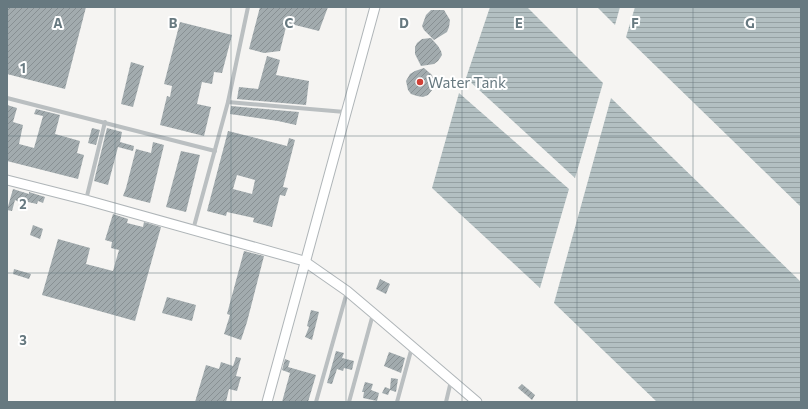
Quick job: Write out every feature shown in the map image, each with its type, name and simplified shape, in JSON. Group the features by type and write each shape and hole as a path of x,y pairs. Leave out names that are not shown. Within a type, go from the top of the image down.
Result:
{"street":[{"path":"193,230 228,102 248,7"},
{"path":"267,402 304,261 375,7"},
{"path":"7,98 215,151"},
{"path":"228,102 345,112"},
{"path":"86,200 105,122"},
{"path":"7,180 86,200 304,261 347,291 452,379 477,402"},
{"path":"316,402 347,291"},
{"path":"349,402 373,313"},
{"path":"397,402 412,346"},
{"path":"446,402 452,379"}],"shaded area":[{"path":"490,7 527,7 603,83 575,178 466,78"},
{"path":"597,7 620,7 615,25"},
{"path":"635,7 801,7 801,207 626,37"},
{"path":"459,93 569,189 540,288 432,188"},
{"path":"611,98 801,282 801,402 657,402 554,303"}],"building":[{"path":"7,7 86,7 65,89 7,74"},
{"path":"260,7 328,7 319,31 287,23 280,51 264,53 249,49"},
{"name":"Water Tank","path":"431,10 444,10 450,20 447,32 434,40 422,26 426,15"},
{"path":"180,22 232,35 222,73 214,72 212,84 202,82 197,104 211,107 204,136 160,125 167,96 170,97 172,86 164,84"},
{"name":"Water Tank","path":"431,38 438,46 442,55 434,64 421,66 415,54 415,47 422,39"},
{"path":"267,56 280,60 276,75 309,81 306,105 237,99 239,87 258,89"},
{"path":"131,62 144,66 133,107 121,104"},
{"name":"Water Tank","path":"424,68 432,75 434,83 433,89 428,95 423,97 411,94 408,90 406,81 410,74"},
{"path":"7,105 17,108 13,122 23,125 19,144 34,148 43,116 34,114 36,109 60,115 55,134 80,141 77,153 84,155 78,179 7,161"},
{"path":"231,106 299,112 296,125 230,114"},
{"path":"92,128 100,130 96,145 88,143"},
{"path":"107,128 122,132 120,142 134,146 133,151 118,147 108,185 94,181"},
{"path":"228,131 287,146 289,138 295,140 283,187 288,188 285,196 280,195 272,227 253,222 254,218 227,212 226,216 207,211","holes":["237,175 255,180 252,194 233,189"]},
{"path":"153,142 164,145 150,203 123,196 136,149 151,153"},
{"path":"181,151 200,155 186,212 166,207"},
{"path":"13,189 45,197 43,203 38,201 37,204 19,200 19,202 15,200 12,211 7,210"},
{"path":"113,214 128,219 127,223 143,227 144,222 161,227 135,321 42,295 58,239 90,248 86,264 113,271 119,250 111,248 112,242 105,240"},
{"path":"33,225 43,229 40,239 30,235"},
{"path":"244,251 264,256 241,340 224,334 230,315 227,314"},
{"path":"14,269 31,274 29,279 13,274"},
{"path":"380,279 390,284 386,294 376,289"},
{"path":"167,297 196,305 192,321 162,313"},
{"path":"311,310 319,312 312,340 305,337 309,327 307,326"},
{"path":"336,351 344,353 342,358 354,361 352,370 344,368 343,371 337,369 332,384 327,383"},
{"path":"389,352 405,358 401,373 384,366"},
{"path":"236,357 241,358 236,376 241,377 237,391 229,389 226,402 195,402 206,365 219,369 221,362 233,366"},
{"path":"285,359 290,361 288,367 316,375 308,402 282,402 290,373 282,370"},
{"path":"391,378 398,379 396,392 390,390 388,395 382,393 385,387 390,389"},
{"path":"365,382 373,384 371,390 379,393 377,401 363,398 364,392 362,392"},
{"path":"522,384 535,395 532,400 518,388"}],"place":[{"name":"Water Tank","path":"420,82"}]}
